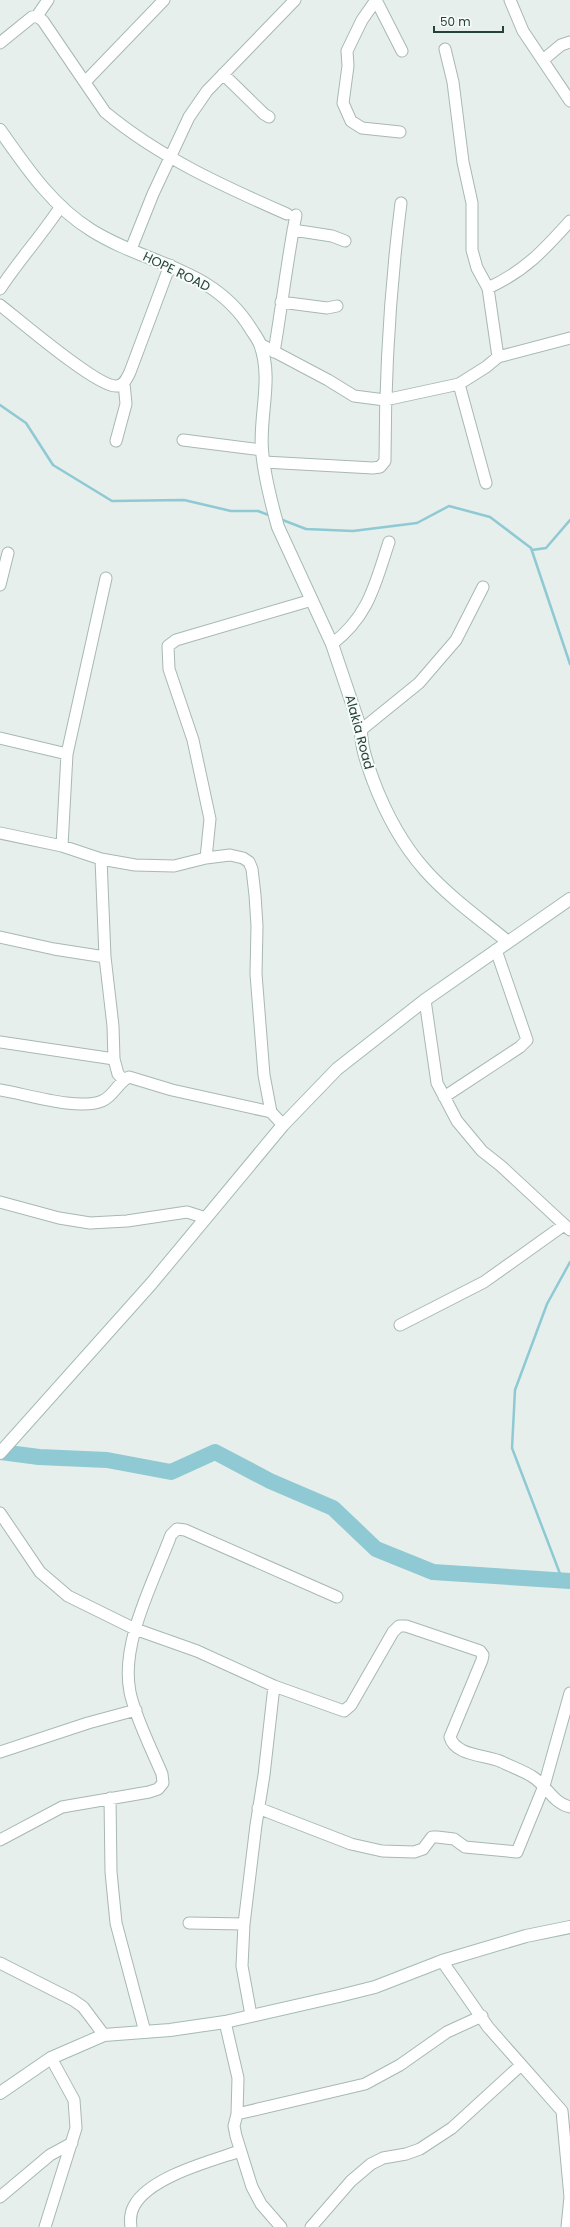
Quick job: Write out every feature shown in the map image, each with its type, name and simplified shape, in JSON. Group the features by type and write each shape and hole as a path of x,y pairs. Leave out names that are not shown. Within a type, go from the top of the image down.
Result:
{"street":[{"path":"0,43 32,18 37,16 48,0"},
{"path":"85,82 164,0"},
{"path":"131,249 170,158 195,107 223,74 295,0"},
{"path":"400,132 362,128 351,121 343,103 348,66 347,51 362,20 376,0 402,52"},
{"path":"510,0 523,31 570,101"},
{"path":"37,16 43,21 105,112 170,158 292,214 293,230 274,352"},
{"path":"543,60 561,45 570,42"},
{"path":"445,49 453,82 463,162 472,203 472,250 477,268 488,288 498,357"},
{"path":"223,74 264,114 270,117"},
{"name":"HOPE ROAD","path":"0,130 41,185 61,206 90,230 170,266 220,292 242,316 260,344 264,368 265,389 263,456"},
{"path":"183,440 263,456 380,467 385,461 385,400 391,285 401,203"},
{"path":"0,289 14,268 42,236 61,206"},
{"path":"488,288 509,279 524,269 570,221"},
{"path":"293,230 332,236 345,241"},
{"path":"116,441 126,404 124,383 130,372 170,266"},
{"path":"281,302 327,308 337,306"},
{"path":"0,305 64,356 99,379 116,386 124,383"},
{"path":"260,344 328,380 354,396 385,400 459,384 486,367 498,357 570,338"},
{"path":"459,384 486,483"},
{"name":"Alakia Road","path":"263,456 278,527 332,644 361,730 363,748 378,794 384,806 412,853 425,870 446,890 508,942"},
{"path":"332,644 346,634 359,618 369,600 388,542"},
{"path":"0,585 8,553"},
{"path":"62,846 67,754 106,578"},
{"path":"361,730 419,683 447,651 456,640 483,587"},
{"path":"206,858 210,820 194,746 169,669 168,646 176,640 312,600"},
{"path":"0,738 67,754"},
{"path":"0,833 62,846 101,859 135,865 174,866 206,858 230,855 243,858 249,862 252,869 257,926 256,974 264,1075 270,1112 283,1126"},
{"path":"101,859 105,957 113,1026 114,1059 118,1074 124,1080"},
{"path":"1,1451 151,1284 283,1126 337,1069 425,1000 570,899"},
{"path":"0,937 54,949 105,957"},
{"path":"444,1097 520,1047 527,1040 496,950"},
{"path":"400,1326 484,1282 567,1227 501,1166 482,1151 457,1121 437,1083 434,1071 425,1000"},
{"path":"0,1042 114,1059"},
{"path":"0,1090 63,1103 98,1103 111,1095 124,1080 130,1077 172,1090 270,1112"},
{"path":"0,1202 58,1218 90,1222 127,1221 187,1212 206,1218"},
{"path":"0,1513 40,1572 51,1583 89,1608 135,1629 197,1651 274,1686 344,1711 351,1705 393,1632 399,1626 406,1626 480,1651 483,1655 482,1660 450,1737 452,1743 462,1750 500,1761 532,1776 544,1786 556,1801 570,1807"},
{"path":"0,1840 62,1807 149,1792 158,1789 163,1783 162,1774 130,1694 128,1679 135,1629 171,1536 177,1529 185,1530 337,1597"},
{"path":"250,2015 242,1966 244,1924 258,1808 264,1775 274,1686"},
{"path":"258,1808 351,1844 382,1851 414,1852 423,1849 432,1837 436,1837 454,1839 466,1847 517,1852 544,1786 570,1693"},
{"path":"0,1752 88,1723 136,1710"},
{"path":"110,1798 111,1872 116,1923 144,2032"},
{"path":"189,1923 244,1924"},
{"path":"0,2093 51,2058 104,2035 144,2032 225,2022 375,1987 442,1961 526,1936 570,1927"},
{"path":"442,1961 521,2066 562,2111 570,2197 567,2227"},
{"path":"0,1963 73,2000 83,2007 104,2035"},
{"path":"237,2114 366,2084 400,2065 448,2032 482,2016"},
{"path":"225,2022 238,2078 237,2114 234,2126 240,2151 252,2187 262,2204 281,2227"},
{"path":"45,2227 76,2128 74,2100 51,2058"},
{"path":"312,2227 351,2181 371,2164 383,2158 406,2154 420,2149 452,2128 521,2066"},
{"path":"0,2197 50,2155 72,2143"},
{"path":"131,2227 130,2217 134,2205 151,2188 200,2165 240,2151"}],"waterway":[{"path":"0,405 26,423 53,465 112,501 184,500 231,511 258,511 271,516"},
{"path":"280,519 306,529 353,531 417,523 449,506 490,517 531,548 570,664"},
{"path":"532,550 546,548 570,520"},
{"path":"562,1579 512,1448 515,1390 547,1304 570,1262"},
{"path":"0,1452 39,1457 107,1460 171,1472 215,1452 270,1481 333,1508 376,1549 433,1572 570,1581"}]}
